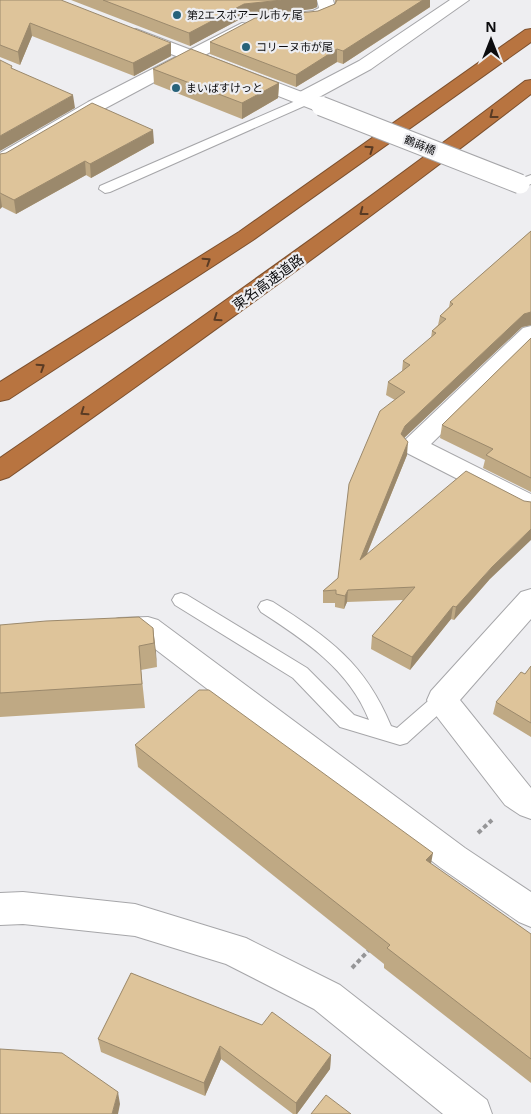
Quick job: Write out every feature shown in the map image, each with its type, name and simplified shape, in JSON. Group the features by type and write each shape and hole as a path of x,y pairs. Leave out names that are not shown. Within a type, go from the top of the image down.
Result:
{"highway":[{"path":"0,393 246,236 531,34"},
{"name":"東名高速道路","path":"0,471 352,221 531,85"}],"street":[{"path":"279,20 317,16 328,10 325,0"},
{"path":"311,101 461,0"},
{"path":"1,160 95,106 192,56 251,22 261,22"},
{"name":"鶴蒔橋","path":"121,28 527,184"},
{"path":"78,98 95,106"},
{"path":"531,332 414,446 531,504"},
{"path":"524,800 442,700 531,600"},
{"path":"89,630 148,628 452,858 531,911"},
{"path":"0,909 23,908 135,920 234,950 327,997 473,1114"}],"lane":[{"path":"105,189 311,101"},
{"path":"181,600 300,673 347,721 400,737 442,700"},
{"path":"267,607 314,638 351,671 375,707 384,732"}],"path":[{"path":"452,858 524,800"},
{"path":"327,997 373,946"}],"building":[{"path":"0,0 61,0 171,43 133,63 30,23 18,52 0,45"},
{"name":"第2エスポアール市ヶ尾","path":"103,0 282,0 244,4 189,33"},
{"path":"337,0 423,0 343,51 337,49 296,75 210,42 255,18 318,11 335,4"},
{"path":"191,49 279,83 242,103 153,69"},
{"path":"0,60 12,66 11,68 73,95 0,136"},
{"path":"92,103 153,130 90,164 85,161 14,200 0,193 0,154 6,153"},
{"path":"531,231 531,312 524,314 405,426 401,434 408,442 360,560 466,471 524,501 531,502 531,529 492,567 456,607 453,606 412,657 372,636 415,587 348,590 345,596 336,594 336,590 323,591 338,578 349,484 380,411 405,392 388,382 410,365 403,361 436,333 432,331 446,319 440,316 453,304 450,302"},
{"path":"531,338 531,478 486,455 493,449 442,425"},
{"path":"139,617 153,628 154,643 139,646 142,684 0,693 0,625"},
{"path":"531,666 531,723 496,702 521,672 525,674"},
{"path":"199,690 209,690 433,853 426,860 531,934 531,1059 387,948 390,945 135,745"},
{"path":"131,973 262,1025 272,1012 331,1055 296,1103 220,1046 204,1083 98,1039"},
{"path":"0,1049 62,1053 118,1092 112,1114 0,1114"},
{"path":"326,1095 351,1114 311,1114"}],"place":[{"name":"第2エスポアール市ヶ尾","path":"177,15"},
{"name":"コリーヌ市が尾","path":"246,47"},
{"name":"まいばすけっと","path":"176,88"}]}
